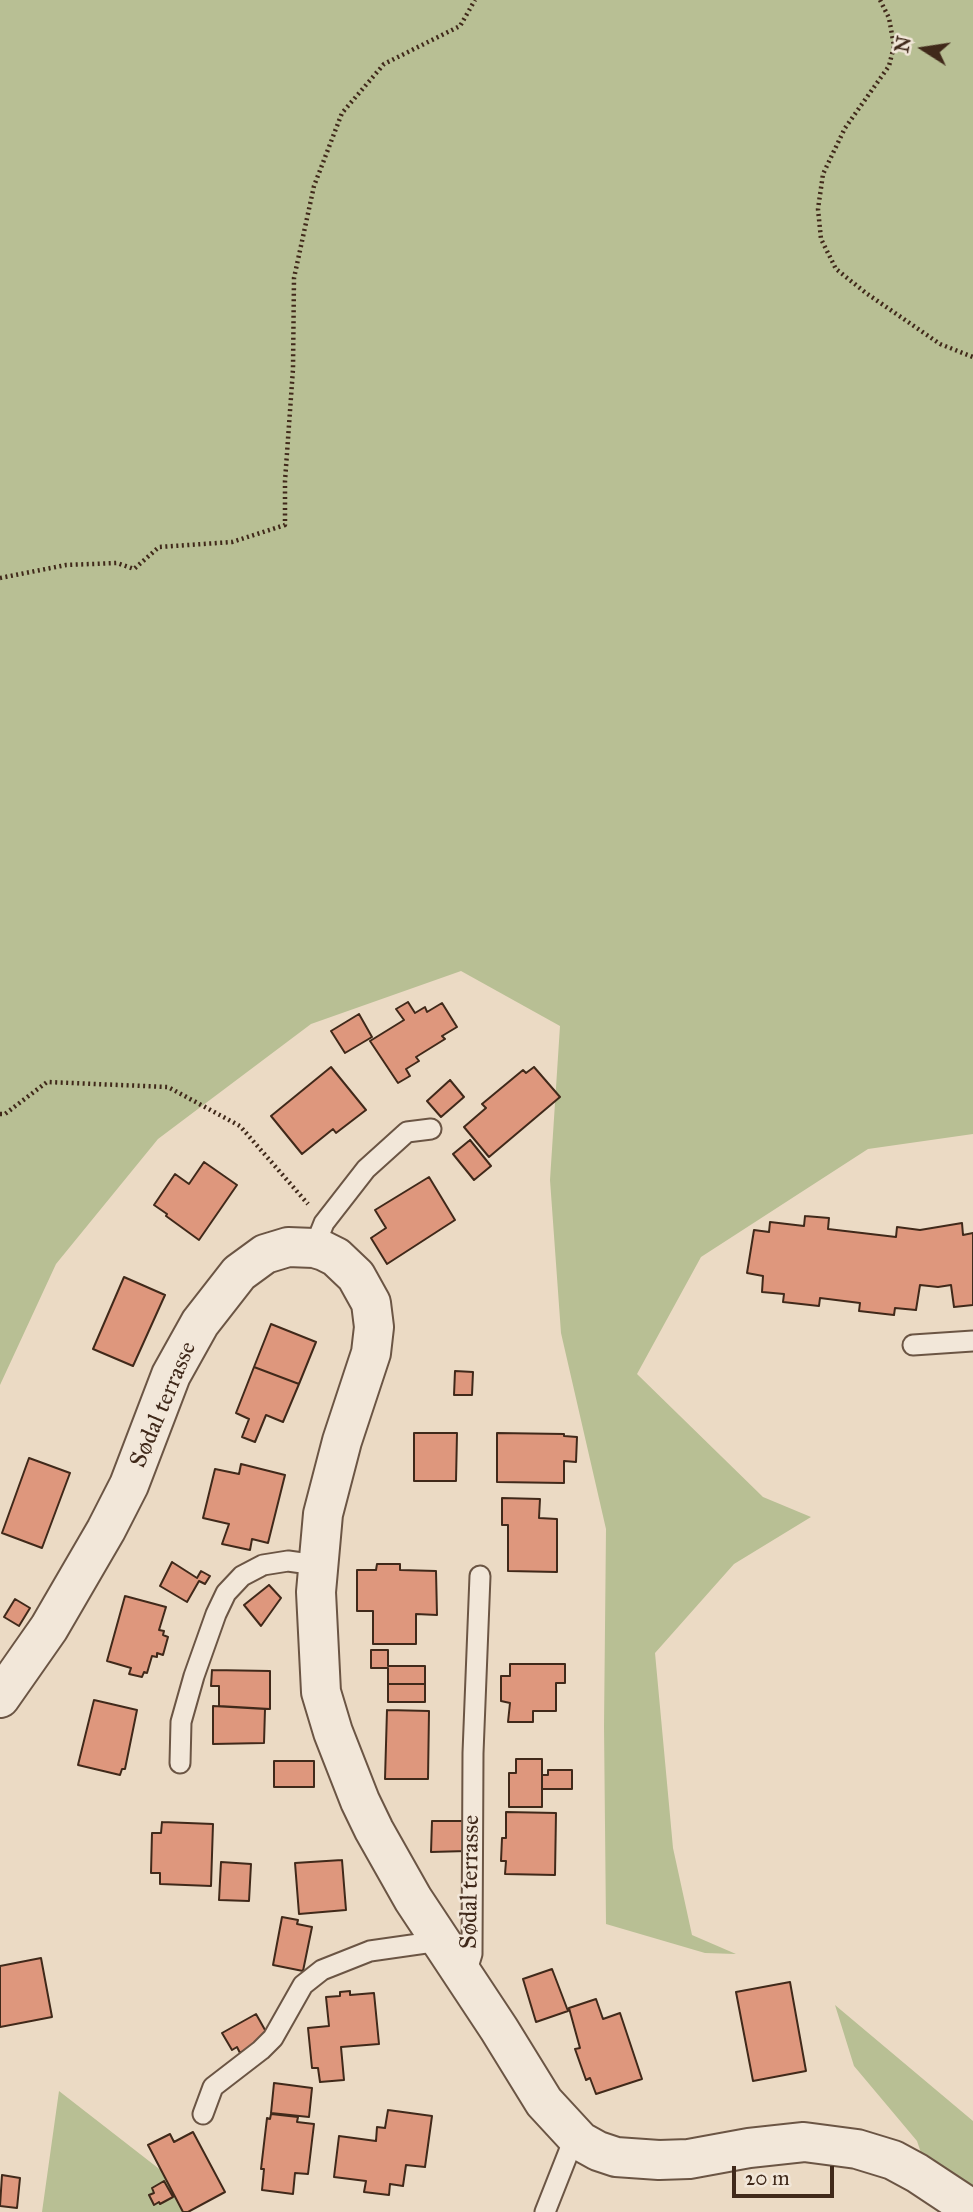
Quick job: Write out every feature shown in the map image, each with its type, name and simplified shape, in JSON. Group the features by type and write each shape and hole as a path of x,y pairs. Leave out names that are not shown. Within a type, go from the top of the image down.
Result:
{"street":[{"name":"Sødal terrasse","path":"0,1698 49,1628 106,1530 130,1485 171,1375 200,1323 239,1273 265,1254 319,1236 335,1257 356,1276 371,1303 373,1327 372,1353 330,1482 323,1514 317,1565 321,1692 333,1732 374,1830 413,1899 544,2102 575,2136 597,2151 616,2157 689,2159 749,2148 804,2142 857,2149 893,2160 973,2210"}],"lane":[{"path":"319,1236 366,1170 407,1132 431,1129"},
{"path":"913,1345 973,1341"},
{"path":"180,1763 181,1722 194,1676 226,1593 242,1577 263,1565 288,1561 317,1565"},
{"name":"Sødal terrasse","path":"465,1978 472,1954 473,1753 480,1576"},
{"name":"Sødal terrasse","path":"203,2114 213,2087 273,2038 303,1985 321,1970 370,1951 440,1941"},
{"path":"545,2212 575,2136"}],"path":[{"path":"0,578 66,565 117,563 134,569 159,547 232,542 285,525 285,481 293,369 294,278 314,186 342,113 384,64 460,26 475,0"},
{"path":"880,0 889,18 894,46 889,66 845,128 823,174 818,209 821,239 836,269 866,293 940,344 973,357"},
{"path":"2,1113 47,1082 168,1087 240,1126 319,1236"}],"green space":[{"path":"0,0 973,0 973,1134 868,1149 701,1257 637,1374 763,1497 811,1517 734,1564 655,1653 673,1848 692,1935 736,1954 705,1953 606,1924 606,1529 561,1333 550,1180 560,1026 461,971 311,1024 158,1139 56,1264 0,1385"},
{"path":"835,2005 973,2121 973,2212 941,2212 917,2141 854,2066"},
{"path":"59,2091 167,2175 185,2212 42,2212"}],"building":[{"path":"408,1002 415,1013 425,1007 427,1012 442,1003 457,1027 442,1036 445,1039 416,1057 419,1061 406,1069 410,1076 398,1083 370,1041 404,1020 396,1009"},
{"path":"359,1014 372,1037 345,1053 331,1031"},
{"path":"331,1067 366,1110 336,1133 333,1129 302,1154 271,1116"},
{"path":"534,1067 560,1097 489,1157 464,1127 486,1108 482,1104 523,1070 526,1073"},
{"path":"450,1080 464,1097 441,1117 427,1101"},
{"path":"470,1140 491,1166 474,1180 453,1154"},
{"path":"204,1162 237,1185 199,1240 154,1205 175,1174 189,1184"},
{"path":"429,1177 455,1220 387,1264 371,1238 386,1228 375,1210"},
{"path":"805,1216 829,1218 828,1229 896,1237 897,1227 920,1230 962,1223 963,1235 973,1233 973,1305 954,1307 951,1285 920,1285 916,1310 895,1308 894,1315 859,1311 860,1303 820,1298 819,1306 783,1302 784,1294 762,1292 763,1276 747,1273 754,1230 769,1232 770,1222 804,1226"},
{"path":"124,1277 165,1295 133,1366 93,1349"},
{"path":"271,1324 316,1342 299,1384 254,1367"},
{"path":"254,1367 299,1384 283,1422 266,1415 255,1442 242,1437 249,1419 236,1413"},
{"path":"455,1371 473,1372 472,1395 454,1395"},
{"path":"414,1433 457,1433 456,1481 414,1481"},
{"path":"497,1433 564,1434 577,1437 576,1462 564,1461 564,1483 497,1482"},
{"path":"29,1458 70,1473 42,1548 2,1533"},
{"path":"241,1464 285,1475 268,1543 252,1539 250,1550 222,1544 229,1524 203,1518 215,1469 239,1474"},
{"path":"502,1498 540,1499 539,1518 557,1519 557,1572 508,1571 508,1525 502,1525"},
{"path":"172,1562 197,1578 201,1571 210,1576 205,1584 199,1581 187,1602 160,1586"},
{"path":"377,1564 400,1564 400,1570 436,1571 437,1615 416,1614 416,1644 373,1644 373,1611 357,1611 357,1570 376,1570"},
{"path":"269,1585 281,1598 261,1626 244,1605"},
{"path":"125,1596 166,1607 159,1630 164,1631 163,1635 168,1637 163,1655 157,1653 157,1657 152,1656 147,1673 144,1672 142,1677 129,1674 131,1668 107,1661"},
{"path":"15,1599 30,1608 19,1626 4,1617"},
{"path":"371,1650 388,1650 388,1666 425,1666 425,1684 388,1684 388,1668 371,1668"},
{"path":"510,1664 565,1664 565,1683 556,1683 556,1711 533,1711 533,1722 508,1722 510,1703 501,1701 501,1676 510,1676"},
{"path":"212,1670 270,1671 270,1709 219,1706 219,1686 211,1686"},
{"path":"388,1684 425,1684 425,1702 388,1702"},
{"path":"94,1700 137,1710 125,1769 122,1769 120,1775 78,1765"},
{"path":"213,1706 265,1709 264,1743 213,1744"},
{"path":"387,1710 429,1711 428,1779 385,1779"},
{"path":"516,1759 542,1759 542,1807 509,1807 509,1773 516,1773"},
{"path":"274,1761 314,1761 314,1787 274,1787"},
{"path":"548,1770 572,1770 572,1789 542,1789 542,1775 548,1775"},
{"path":"506,1812 556,1813 555,1875 505,1874 506,1861 501,1861 502,1838 506,1838"},
{"path":"432,1821 467,1821 467,1851 431,1852"},
{"path":"162,1822 213,1824 211,1886 160,1884 160,1873 151,1873 152,1833 161,1833"},
{"path":"342,1860 346,1910 299,1914 295,1863"},
{"path":"221,1862 251,1864 249,1901 219,1900"},
{"path":"282,1917 298,1920 297,1924 312,1927 303,1971 273,1965"},
{"path":"41,1958 52,2017 0,2027 0,1966"},
{"path":"552,1969 568,2011 536,2022 523,1979"},
{"path":"790,1982 806,2071 753,2081 736,1992"},
{"path":"350,1991 350,1995 374,1993 379,2044 341,2047 344,2080 320,2082 318,2068 312,2068 308,2028 329,2026 326,1997 340,1996 340,1992"},
{"path":"596,1999 603,2019 620,2013 642,2079 596,2094 590,2078 586,2080 575,2049 580,2048 569,2008"},
{"path":"256,2014 269,2037 240,2053 237,2047 232,2050 222,2033"},
{"path":"274,2083 312,2088 309,2117 271,2113"},
{"path":"388,2110 432,2116 425,2167 406,2165 403,2186 390,2184 389,2195 364,2192 366,2181 334,2177 339,2136 376,2141 377,2127 385,2128"},
{"path":"271,2114 298,2117 297,2122 314,2124 308,2174 295,2173 293,2194 262,2190 264,2169 261,2169 267,2118 270,2119"},
{"path":"193,2132 225,2192 188,2212 183,2212 148,2145 170,2134 174,2142"},
{"path":"2,2175 20,2178 17,2208 0,2206"},
{"path":"164,2181 173,2197 154,2205 149,2195 154,2193 152,2188"}]}
